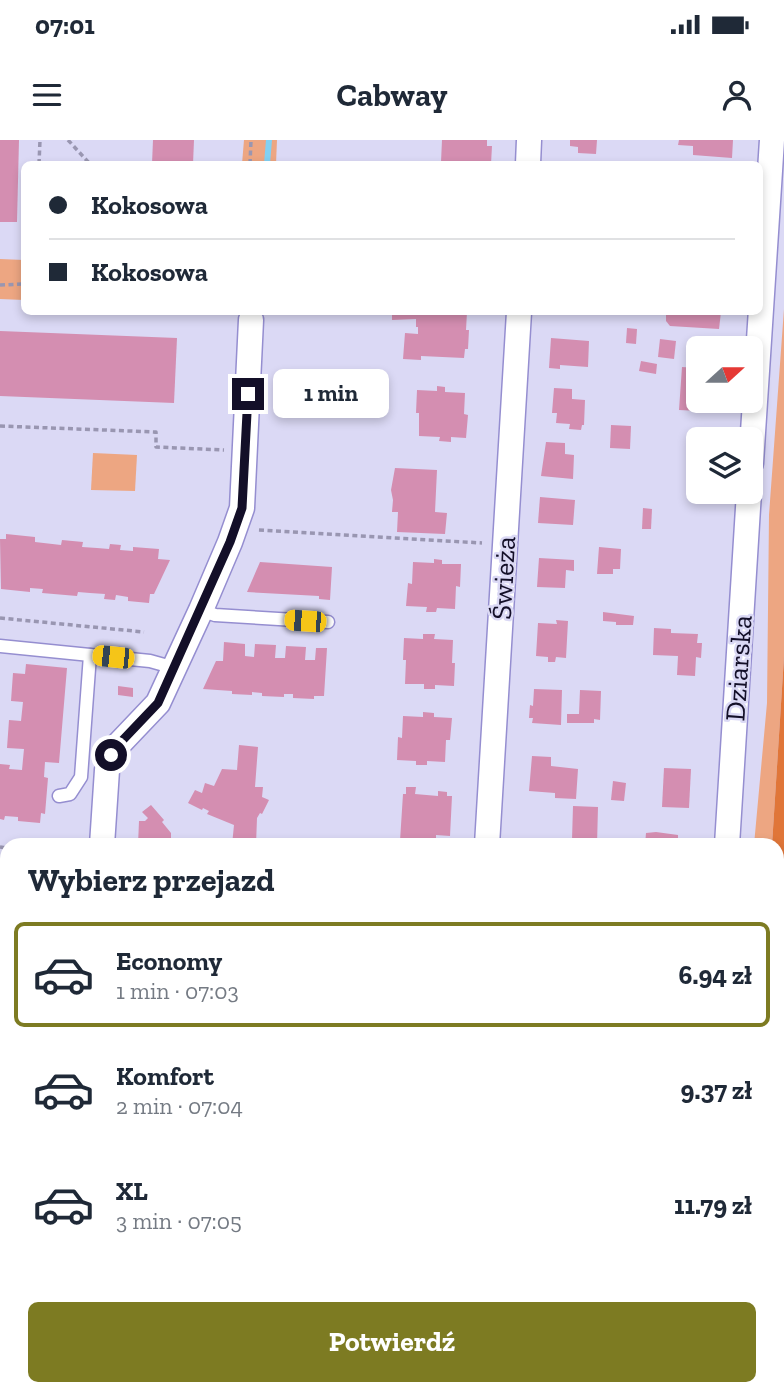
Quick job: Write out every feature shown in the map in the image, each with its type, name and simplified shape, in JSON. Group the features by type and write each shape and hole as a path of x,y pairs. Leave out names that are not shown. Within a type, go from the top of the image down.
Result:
{"street":[{"path":"528,161 529,140"},
{"path":"763,278 772,140"},
{"name":"Świeża","path":"487,838 519,315"},
{"path":"753,427 761,315"},
{"path":"103,838 111,755 158,703 201,610 242,508 251,320"},
{"name":"Dziarska","path":"727,838 748,504"}],"lane":[{"path":"201,610 215,615 328,622"},
{"path":"0,646 150,661 175,667"},
{"path":"59,796 70,794 81,777 90,655"}],"path":[{"path":"39,161 40,140"},
{"path":"68,140 87,161"},
{"path":"250,161 251,140"},
{"path":"0,285 21,284"},
{"path":"0,426 156,432 156,447 228,451"},
{"path":"236,526 248,530 505,545"},
{"path":"0,618 144,632"}],"shaded area":[{"path":"244,140 277,140 276,161 242,161"},
{"path":"0,259 21,260 21,300 0,299"},
{"path":"784,309 784,657 772,838 755,838 767,703 769,515"},
{"path":"93,453 137,455 135,491 91,490"},
{"path":"784,657 784,838 772,838"}],"building":[{"path":"0,140 19,140 17,222 0,222"},
{"path":"153,140 194,140 193,161 152,161"},
{"path":"442,140 487,140 487,146 492,146 491,161 441,161"},
{"path":"570,140 597,140 596,154 578,153 578,147 570,146"},
{"path":"679,140 733,140 732,158 693,155 693,146 678,145"},
{"path":"392,315 467,315 468,349 465,349 464,358 421,356 421,360 403,359 405,333 418,334 416,319 392,320"},
{"path":"666,315 721,315 719,329 670,326"},
{"path":"627,328 637,329 636,344 626,343"},
{"path":"0,331 177,338 174,403 0,396"},
{"path":"551,338 589,341 588,367 560,365 560,369 549,368"},
{"path":"660,339 676,341 674,359 658,357"},
{"path":"641,361 657,364 656,374 639,371"},
{"path":"682,367 686,367 686,410 679,410"},
{"path":"437,386 445,387 445,392 465,393 464,414 468,415 466,438 451,437 451,442 439,441 440,437 419,436 417,390 437,391"},
{"path":"554,388 572,389 572,399 585,400 584,425 581,430 569,429 570,424 556,423 557,413 552,413"},
{"path":"611,425 631,426 630,449 610,448"},
{"path":"546,442 565,443 565,454 574,455 573,479 541,476"},
{"path":"395,468 437,470 435,512 447,513 445,534 397,532 398,512 392,512 391,490"},
{"path":"540,497 575,500 573,525 538,523"},
{"path":"643,508 652,509 651,529 642,529"},
{"path":"6,534 35,537 35,542 61,545 62,540 83,542 82,547 109,549 110,544 121,545 120,550 133,551 133,547 159,549 158,559 170,560 154,594 150,594 149,603 128,601 128,597 116,595 115,600 104,599 105,594 78,592 77,596 42,593 43,589 30,588 30,592 1,589 0,539 6,539"},
{"path":"599,547 621,549 620,569 613,569 613,574 597,574"},
{"path":"539,558 574,560 574,571 566,570 565,588 537,587"},
{"path":"434,559 442,560 442,564 461,564 455,609 437,608 436,612 426,612 427,607 406,606 408,583 412,584 413,562 434,563"},
{"path":"260,562 332,567 330,600 319,599 319,596 247,592"},
{"path":"603,612 634,616 633,625 616,625 616,622 603,621"},
{"path":"556,620 568,621 566,658 556,657 555,662 548,662 548,657 536,656 538,623 557,624"},
{"path":"654,628 671,629 671,633 698,634 697,643 702,643 701,658 696,657 695,676 677,675 678,656 653,655"},
{"path":"423,634 435,634 434,639 453,640 454,686 435,685 435,689 424,689 424,684 405,684 404,638 423,639"},
{"path":"224,642 245,644 245,656 254,657 255,644 276,645 275,658 285,658 286,646 306,647 305,660 315,660 316,648 327,648 324,696 314,696 314,699 293,698 293,694 284,694 284,697 262,696 262,693 232,694 232,691 203,689 216,661 223,661"},
{"path":"26,664 67,668 59,763 45,762 44,777 48,778 45,814 41,813 40,823 18,821 18,817 5,816 4,820 0,819 0,764 10,765 9,769 22,770 24,749 7,748 9,720 21,721 23,702 11,701 13,673 25,674"},
{"path":"118,686 133,688 133,697 118,695"},
{"path":"534,689 562,690 561,725 532,723 533,718 529,718"},
{"path":"580,690 601,691 600,720 594,719 594,723 567,723 567,714 579,714"},
{"path":"423,712 434,713 434,717 452,718 450,740 446,740 445,762 427,761 427,765 416,765 416,761 397,760 398,737 402,738 403,716 423,717"},
{"path":"239,745 258,747 255,787 263,787 262,797 269,800 257,818 256,838 233,838 234,825 188,803 195,790 202,793 205,783 214,786 222,769 237,770"},
{"path":"532,756 551,757 551,766 578,769 576,799 555,798 555,793 529,791"},
{"path":"664,768 691,769 689,808 662,807"},
{"path":"613,781 626,783 624,801 611,800"},
{"path":"406,787 416,787 415,794 438,796 438,791 452,796 450,836 400,838 403,794 406,794"},
{"path":"151,805 164,820 162,822 171,833 171,838 138,838 139,821 148,818 142,812"},
{"path":"573,806 598,807 597,838 572,838"},
{"path":"646,833 678,835 678,838 646,838"}],"waterway":[{"path":"267,161 269,140"}],"route":[{"path":"111,755 158,703 230,542 242,508 248,394"}]}
